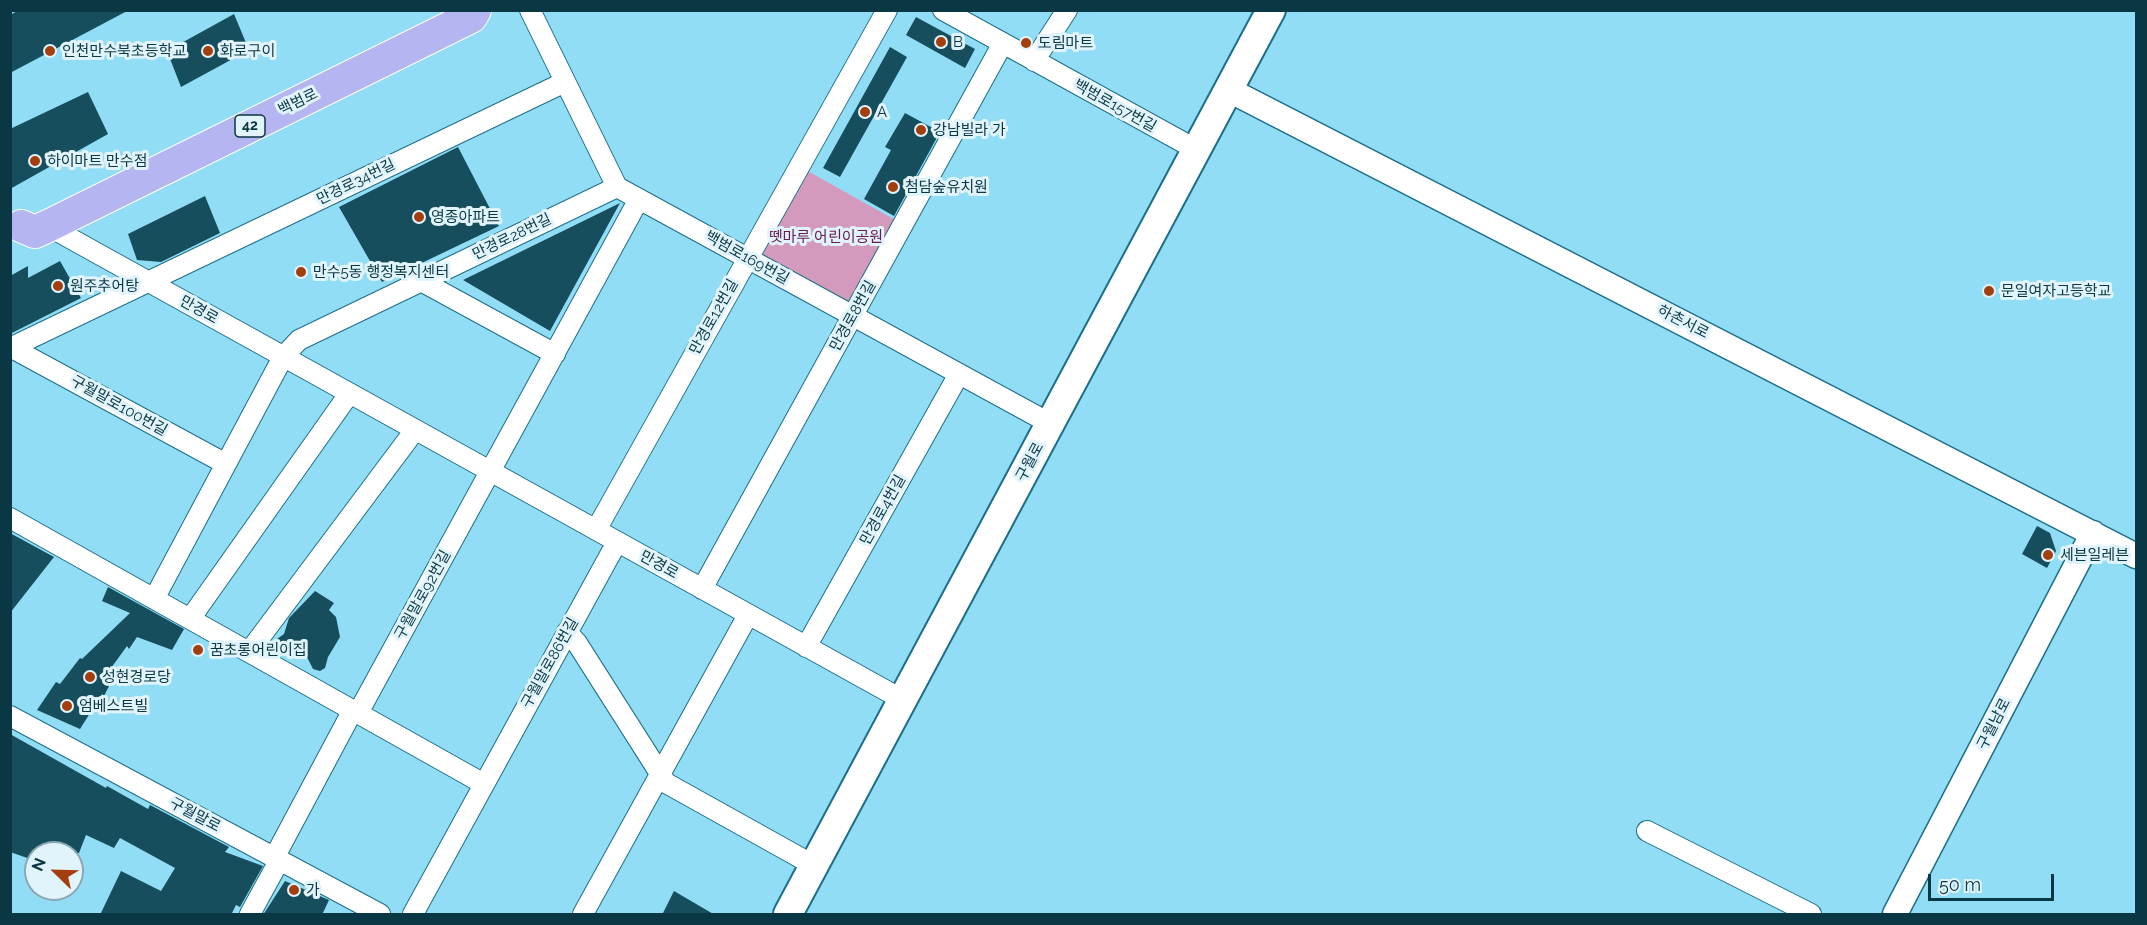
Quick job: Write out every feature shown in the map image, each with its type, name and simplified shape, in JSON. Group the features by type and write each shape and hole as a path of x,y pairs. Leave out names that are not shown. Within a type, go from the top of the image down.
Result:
{"main road":[{"name":"백범로","path":"26,228 29,212 444,10"},
{"name":"백범로","path":"26,228 471,17 475,10"},
{"name":"구월로","path":"788,915 1271,10"}],"street":[{"path":"530,10 617,187"},
{"name":"만경로12번길","path":"596,531 746,258 887,10"},
{"name":"백범로157번길","path":"944,10 1197,150"},
{"path":"1034,61 1067,10"},
{"name":"만경로8번길","path":"702,589 1003,43"},
{"name":"만경로34번길","path":"11,348 565,82"},
{"name":"하촌서로","path":"1229,90 2136,556"},
{"name":"백범로169번길","path":"617,187 1051,424"},
{"name":"만경로28번길","path":"284,357 299,340 617,187"},
{"name":"구월말로92번길","path":"250,915 277,859 356,712 639,199"},
{"name":"만경로","path":"26,228 147,282 903,700"},
{"path":"421,281 555,354"},
{"name":"구월말로100번길","path":"11,348 226,464"},
{"path":"159,602 226,464 284,357"},
{"name":"만경로4번길","path":"806,647 959,374"},
{"path":"190,619 349,394"},
{"path":"249,652 415,430"},
{"path":"10,518 484,784"},
{"name":"구월남로","path":"1895,915 2093,533"},
{"name":"구월말로86번길","path":"413,915 616,542"},
{"path":"583,915 748,615"},
{"path":"567,632 578,643 666,783 814,866"},
{"name":"구월말로","path":"11,717 380,915"},
{"path":"1647,831 1811,915"}],"green space":[{"name":"뗏마루 어린이공원","path":"804,169 897,221 847,306 756,252"}],"building":[{"path":"19,10 129,10 10,73 10,15"},
{"name":"화로구이","path":"234,14 249,50 181,87 167,51"},
{"name":"B","path":"916,17 975,49 965,68 906,35"},
{"name":"A","path":"890,47 907,57 840,177 823,168"},
{"name":"하이마트 만수점","path":"88,92 108,134 10,189 10,129"},
{"path":"905,113 940,132 894,216 864,199 891,150 885,147"},
{"name":"영종아파트","path":"458,147 499,226 382,282 339,207"},
{"path":"205,196 220,233 161,262 137,260 128,234"},
{"path":"620,203 550,331 463,280"},
{"path":"60,261 81,298 10,334 10,276 28,266 28,278"},
{"path":"2037,526 2050,533 2056,551 2047,568 2022,554"},
{"path":"10,533 54,557 10,613"},
{"path":"108,587 184,629 172,650 137,637 129,649 127,646 106,675 112,680 104,696 102,694 80,729 37,710 56,682 60,684 80,658 82,659 130,613 102,601"},
{"path":"315,591 334,603 329,610 336,617 340,637 328,657 325,668 320,671 313,669 307,657 288,648 284,652 278,651 275,645 277,639 284,634 289,618"},
{"path":"10,734 106,788 107,786 148,809 150,805 229,847 225,852 263,866 240,907 236,905 231,915 100,915 121,871 161,891 175,868 120,838 114,848 86,835 84,841 24,841 24,857 10,852"},
{"name":"가","path":"285,881 329,900 322,915 263,915"},
{"path":"674,891 715,915 662,915"}],"place":[{"name":"B","path":"941,42"},
{"name":"도림마트","path":"1026,43"},
{"name":"인천만수북초등학교","path":"50,51"},
{"name":"화로구이","path":"208,51"},
{"name":"A","path":"865,112"},
{"name":"강남빌라 가","path":"921,130"},
{"name":"하이마트 만수점","path":"35,161"},
{"name":"첨담숲유치원","path":"893,187"},
{"name":"영종아파트","path":"419,217"},
{"name":"만수5동 행정복지센터","path":"301,272"},
{"name":"원주추어탕","path":"58,286"},
{"name":"문일여자고등학교","path":"1989,291"},
{"name":"세븐일레븐","path":"2048,555"},
{"name":"꿈초롱어린이집","path":"198,650"},
{"name":"성현경로당","path":"90,677"},
{"name":"엄베스트빌","path":"67,706"},
{"name":"가","path":"294,890"}]}
